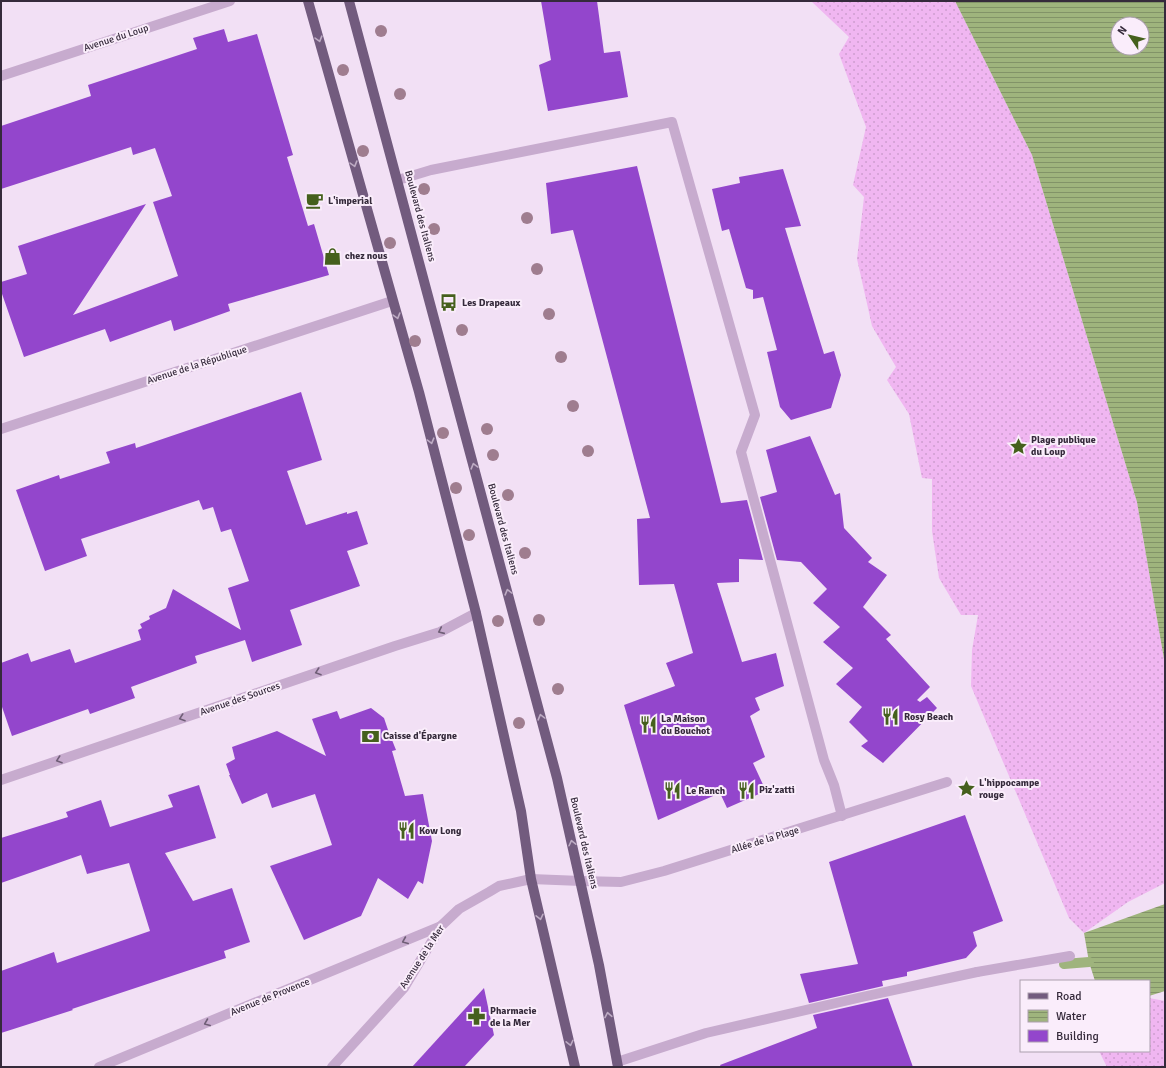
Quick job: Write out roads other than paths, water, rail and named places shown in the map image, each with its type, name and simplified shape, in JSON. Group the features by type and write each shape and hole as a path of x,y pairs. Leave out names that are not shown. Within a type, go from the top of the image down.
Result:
{"main road":[{"path":"308,1 419,392 476,613 521,811 531,879 575,1067"},
{"name":"Boulevard des Italiens","path":"349,1 558,778 599,965 617,1065"}],"street":[{"name":"Avenue du Loup","path":"1,76 230,1"},
{"path":"398,180 431,170 672,122 754,415 741,452 824,760 834,785 842,816"},
{"name":"Avenue de la République","path":"1,429 392,301"},
{"name":"Avenue des Sources","path":"1,780 440,632 476,613"},
{"name":"Allée de la Plage","path":"581,882 621,882 664,871 947,782"},
{"name":"Avenue de la Mer","path":"332,1067 404,988 441,926 459,909 499,886 531,879 581,882"},
{"name":"Avenue de Provence","path":"99,1067 441,926"},
{"path":"617,1065 706,1033 977,972 1070,956"}],"water":[{"path":"955,1 1165,1 1165,665 1137,502 1032,155"},
{"path":"1165,904 1165,991 1150,996 1150,980 1095,980 1089,962 1084,933"}],"waterway":[{"path":"1064,964 1089,962"}],"place":[{"name":"L'imperial","path":"315,201"},
{"name":"chez nous","path":"332,256"},
{"name":"Les Drapeaux","path":"449,303"},
{"name":"Plage publique du Loup","path":"1018,446"},
{"name":"Rosy Beach","path":"891,717"},
{"name":"La Maison du Bouchot","path":"648,725"},
{"name":"Caisse d'Épargne","path":"370,736"},
{"name":"L'hippocampe rouge","path":"966,789"},
{"name":"Piz'zatti","path":"746,790"},
{"name":"Le Ranch","path":"673,791"},
{"name":"Kow Long","path":"406,831"},
{"name":"Pharmacie de la Mer","path":"477,1017"}]}
